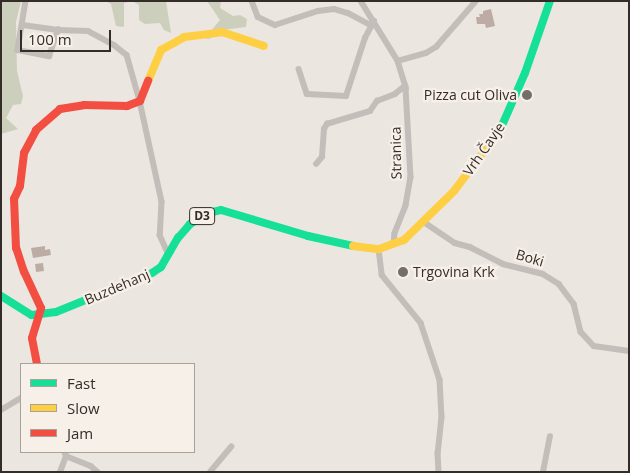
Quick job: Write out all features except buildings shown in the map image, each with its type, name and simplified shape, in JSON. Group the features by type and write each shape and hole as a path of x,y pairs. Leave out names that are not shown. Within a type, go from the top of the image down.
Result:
{"main road":[{"name":"Vrh Čavje","path":"394,244 404,240 454,191 499,132 525,73 550,1"},
{"path":"37,363 32,338 41,308 16,248 14,199 20,186 24,153 36,130 60,109 84,105 127,106 140,101 161,50 184,37 222,32 264,46"},
{"name":"Buzdehanj","path":"39,315 56,312 152,273 161,267 178,238 190,224 208,213 221,210 230,211 308,236 355,246 379,249 394,244"},
{"path":"1,296 24,312 39,315"}],"street":[{"path":"26,1 18,50 49,56 58,30"},
{"path":"252,1 258,17 275,25 318,11 334,9 373,24 365,38 346,96 307,94 299,69"},
{"name":"Stranica","path":"361,1 373,24 398,61 405,86 411,177 406,206 394,244"},
{"path":"398,61 426,53 437,47 476,1"},
{"path":"23,25 88,32 114,45 126,55 140,101 162,202 160,235 169,255"},
{"path":"316,164 322,157 324,129 327,124 370,111 378,101 395,94 405,86"},
{"name":"Boki","path":"424,222 455,243 487,254 503,264 543,274 559,284 574,304 581,332 594,346 629,351"},
{"path":"379,249 382,275 421,323 440,380 442,417 438,472"},
{"path":"1,410 20,399"},
{"path":"543,472 550,437"},
{"path":"210,472 231,447"},
{"path":"60,472 65,454 91,466 98,472"}],"green space":[{"path":"1,1 21,1 16,22 17,71 23,96 21,104 13,105 6,118 18,129 1,134"},
{"path":"106,1 132,1 124,3 124,27 116,26 111,4"},
{"path":"132,1 166,1 171,33 164,30 160,23 145,24 139,20 139,5"},
{"path":"207,1 221,1 220,8 233,16 240,15 247,19 246,27 222,30 209,39 195,36 210,32 220,20"}],"traffic: fast":[{"path":"500,130 525,73 550,1"},
{"path":"1,296 32,315 56,312 152,273 161,267 178,238 190,224 208,213 221,210 308,236 353,246"}],"traffic: slow":[{"path":"148,81 161,50 184,37 222,32 264,46"},
{"path":"353,246 379,249 404,240 454,191 500,130"}],"traffic: jam":[{"path":"37,363 32,338 41,308 24,272 16,248 14,199 20,186 24,153 36,130 60,109 84,105 127,106 140,101 148,81"}],"place":[{"name":"Pizza cut Oliva","path":"527,95"},
{"name":"Trgovina Krk","path":"403,272"}]}
